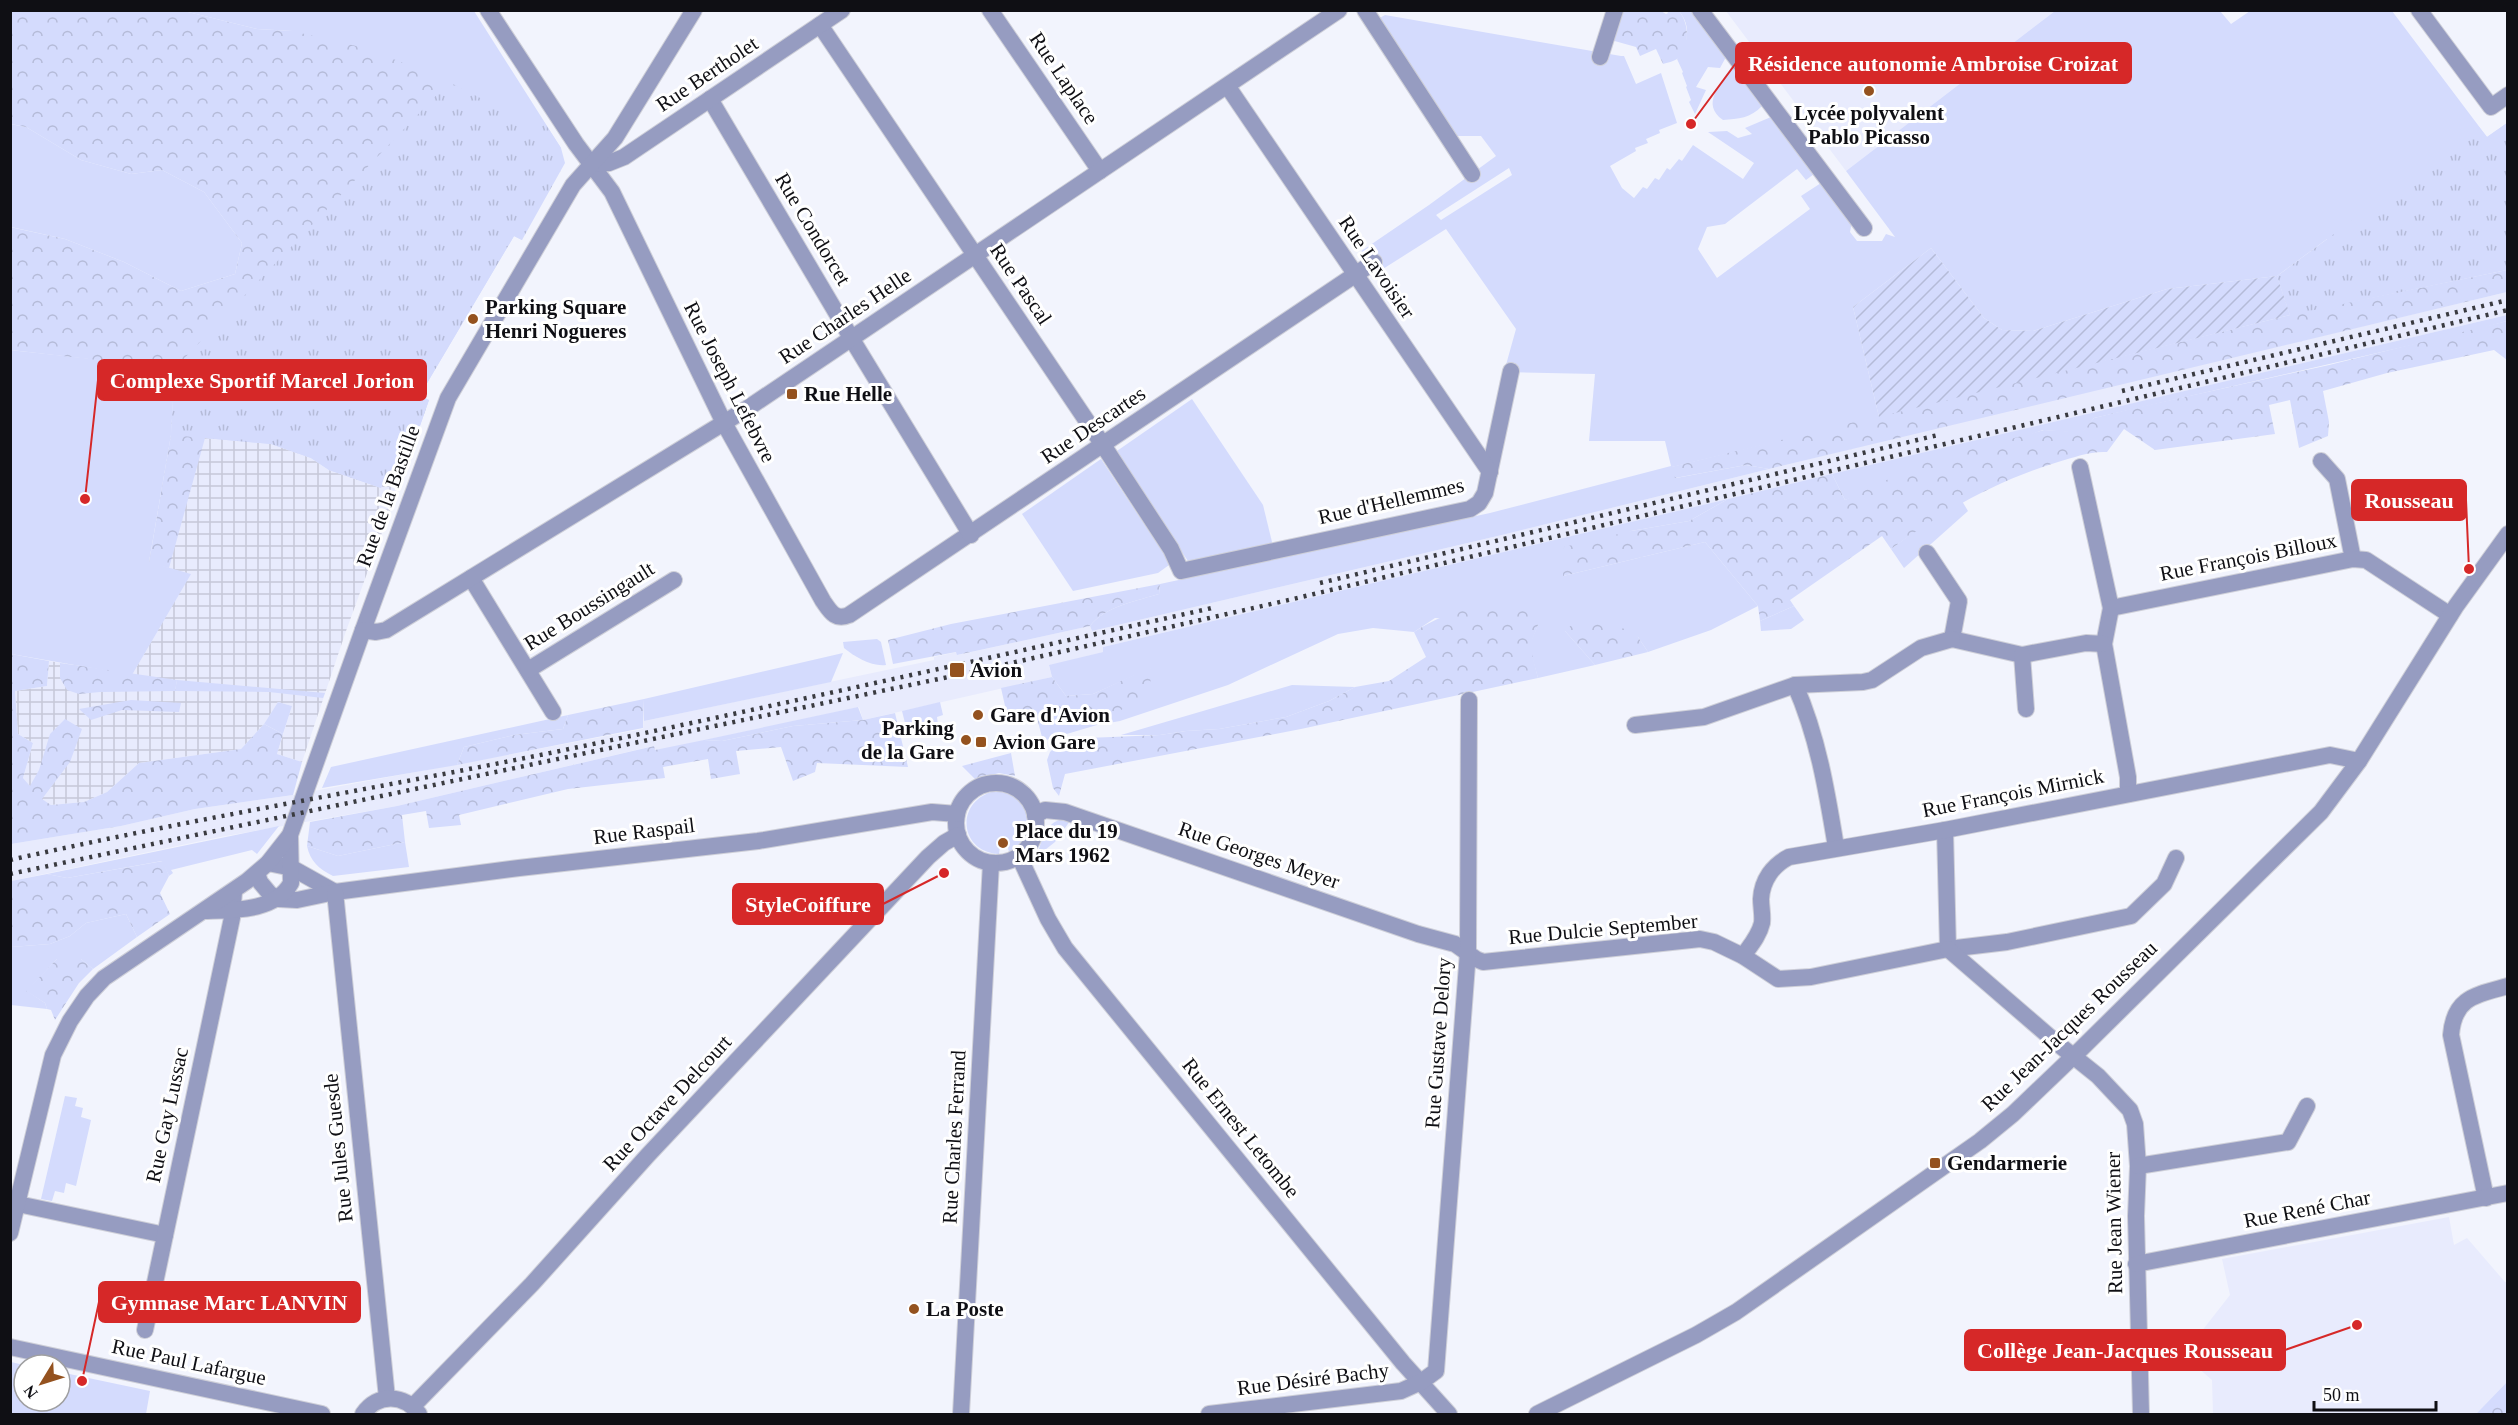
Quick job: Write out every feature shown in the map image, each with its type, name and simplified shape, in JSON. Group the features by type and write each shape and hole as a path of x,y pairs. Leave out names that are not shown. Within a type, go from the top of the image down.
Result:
{"street":[{"name":"Rue Joseph Lefebvre","path":"488,10 576,144 612,192 724,423 823,601 836,617"},
{"name":"Rue de la Bastille","path":"10,1233 52,1055 70,1021 87,996 104,978 234,892 263,868 290,835 448,398 573,185 615,138 694,10"},
{"name":"Rue Bertholet","path":"592,164 609,163 624,158 842,10"},
{"name":"Rue Laplace","path":"990,10 1100,171"},
{"name":"Rue Charles Helle","path":"363,630 376,632 386,630 724,423 1228,87 1339,10"},
{"path":"1365,10 1472,174"},
{"path":"1600,57 1615,10"},
{"path":"1700,10 1864,228"},
{"path":"2419,10 2491,107 2508,95"},
{"name":"Rue Pascal","path":"820,25 1103,446 1171,549 1181,571"},
{"name":"Rue Lavoisier","path":"1228,87 1490,472"},
{"name":"Rue Condorcet","path":"710,99 971,535"},
{"name":"Rue Descartes","path":"836,617 842,618 849,615 971,535 1374,262"},
{"name":"Rue d'Hellemmes","path":"1181,571 1470,509 1479,503 1485,493 1511,371"},
{"path":"2321,461 2337,479 2353,559"},
{"path":"2080,467 2111,608 2104,644 2128,777 2128,794"},
{"name":"Rue Jean-Jacques Rousseau","path":"1538,1414 1696,1335 1736,1311 1980,1141 2013,1114 2321,812 2359,761 2484,564 2508,534"},
{"path":"1927,553 1959,601 1953,639"},
{"name":"Rue François Billoux","path":"2111,608 2353,559 2366,560 2450,615"},
{"path":"471,578 554,712"},
{"name":"Rue Boussingault","path":"528,670 674,580"},
{"path":"1635,724 1704,717 1796,685 1872,680 1921,648 1953,639 2022,655 2086,643 2104,644"},
{"path":"2022,655 2026,709"},
{"path":"1796,685 1825,774 1836,847"},
{"name":"Rue Gustave Delory","path":"1421,1382 1436,1371 1468,952 1468,700"},
{"name":"Rue François Mirnick","path":"1743,957 1757,938 1762,923 1761,896 1769,874 1778,863 1789,857 1836,847 1945,830 2330,755 2359,761"},
{"path":"989,784 1000,784 1022,793 1030,802 1035,815 1033,838 1019,856 1001,863 991,863 971,854 958,835 957,814 968,795 989,784"},
{"name":"Rue Georges Meyer","path":"1035,815 1046,810 1065,812 1418,934 1455,944 1468,952"},
{"name":"Rue Raspail","path":"279,899 297,900 335,892 519,868 758,841 932,812 957,814"},
{"path":"1945,830 1948,950"},
{"name":"Rue de la Bastille","path":"279,899 291,883 290,835"},
{"name":"Rue Octave Delcourt","path":"416,1410 648,1155 928,857 944,843 958,835"},
{"name":"Rue Ernest Letombe","path":"1019,856 1048,919 1065,948 1449,1414"},
{"name":"Rue Dulcie September","path":"1468,952 1476,959 1496,962 1700,939 1714,942 1778,979 1790,979 1948,950 2007,942 2131,916 2164,884 2176,858"},
{"name":"Rue Charles Ferrand","path":"961,1414 991,863"},
{"path":"279,899 265,889 263,868 292,868 335,892"},
{"name":"Rue Gay Lussac","path":"145,1330 233,910 234,892"},
{"name":"Rue Jules Guesde","path":"335,892 387,1398"},
{"path":"203,911 233,910 279,899"},
{"name":"Rue Jean Wiener","path":"1948,950 2098,1076 2130,1110 2135,1124 2138,1166 2136,1264 2141,1414"},
{"path":"2486,1198 2451,1035 2452,1021 2457,1010 2465,1001 2479,994 2508,986"},
{"path":"2138,1166 2288,1142 2307,1106"},
{"name":"Rue René Char","path":"2136,1264 2508,1193"},
{"path":"18,1204 165,1234"},
{"name":"Rue Paul Lafargue","path":"10,1347 322,1414"},
{"name":"Rue Désiré Bachy","path":"1209,1414 1401,1391 1421,1382"},
{"path":"363,1414 373,1404 387,1398 401,1399 416,1410"}],"shaded area":[{"name":"Lycée polyvalent Pablo Picasso","path":"1726,11 2055,11 1846,171"},
{"path":"2507,292 2507,315 1103,647 1103,652 1049,666 1052,677 863,720 859,707 655,751 653,746 397,806 220,837 11,881 11,844 121,826 195,809 293,795 643,729 644,721 934,660 934,657 957,652 958,655 1090,626 1092,631 1506,534 1951,424"},
{"path":"171,435 271,444 311,458 329,470 381,488 385,478 400,483 346,631 302,762 277,754 292,706 278,702 264,724 241,749 139,763 107,792 84,802 51,805 41,799 23,778 33,743 18,734 15,691 47,686 49,661 132,675 190,574 149,563"},
{"path":"2449,1217 2454,1245 2467,1238 2507,1282 2507,1382 2476,1414 2213,1414 2212,1380 2183,1355 2230,1295 2222,1259"}],"green space":[{"path":"11,11 184,11 257,29 292,31 369,49 449,82 505,113 362,394 429,400 400,483 385,478 381,488 329,470 311,458 271,444 205,438 169,568 149,563 171,435 175,369 11,350 10,227 65,239 124,262 181,291 235,274 242,243 204,192 162,170 131,174 81,160 26,127 11,124"},
{"path":"184,11 474,11 561,148 531,148 522,240 514,236 420,395 292,31 257,29"},
{"path":"1622,11 1661,11 1666,14 1667,11 1679,11 1685,22 1687,35 1682,54 1676,60 1663,64 1656,49 1640,56 1636,47 1611,40"},
{"path":"1679,11 1691,11 1726,57 1720,68 1708,67 1696,87 1706,90 1695,114 1689,102 1691,100 1677,59 1684,47 1687,35 1686,23"},
{"path":"2055,11 2220,11 2231,24 2250,11 2392,11 2487,137 2507,123 2507,270 2327,239 2277,276 2167,289 2033,331 2002,330 1984,318 1931,248 1853,307 1879,417 1672,467 1676,478 1746,465 1769,469 1506,534 1092,631 1090,626 1096,619 1113,609 1159,594 1160,584 1490,513 1671,466 1665,441 1589,441 1595,374 1504,372 1516,329 1446,229 1375,274 1360,252 1496,156 1481,136 1455,136 1378,19 1385,15 1624,56 1636,84 1661,73 1677,123 1659,130 1660,133 1646,139 1648,143 1635,148 1636,151 1610,166 1622,188 1634,198 1643,187 1647,189 1655,178 1659,180 1667,168 1670,170 1679,159 1682,161 1693,145 1743,179 1754,163 1708,132 1727,131 1738,138 1752,134 1745,128 1771,117 1814,174 1806,180 1797,169 1725,224 1707,227 1698,249 1717,278 1810,209 1801,196 1821,183 1852,221 1850,232 1857,241 1882,241 1886,234 1895,237 1846,171","holes":["1509,168 1512,175 1441,220 1436,215"]},
{"path":"1732,66 1762,106 1749,115 1723,120 1716,114 1713,101 1718,87"},
{"path":"449,82 521,119 542,119 561,148 565,163 522,240 514,236 420,395 429,400 400,483 385,478 381,488 329,470 311,458 271,444 171,435 175,368"},
{"path":"2507,123 2507,270 2290,315 2277,276 2479,127 2487,137"},
{"path":"10,124 26,127 81,160 131,174 162,170 204,192 242,243 235,274 181,291 124,262 65,239 11,227"},
{"path":"1931,248 1984,318 2002,330 2033,331 2167,289 2277,276 2290,315 1879,417 1853,307"},
{"path":"2507,270 2507,292 1769,469 1746,465 1675,478 1671,467 2290,315 2277,276 2350,302"},
{"path":"2507,315 2507,321 2464,333 2094,418 2082,433 2043,430 1845,500 1832,474"},
{"path":"2507,321 2507,360 2494,350 2387,373 2323,391 2329,422 2328,436 2299,448 2290,400 2269,405 2275,434 2155,450 2124,429 2107,452 2089,453 2013,478 1950,510 1891,549 1882,536 1790,600 1794,606 1760,621 1758,606 1705,542 1563,576 1564,547 1631,531 1689,521 1728,499 1832,474 1845,500 1924,462 2044,430 2082,432 2094,418 2329,365"},
{"path":"10,350 175,368 171,435 149,562 191,574 132,675 11,654"},
{"path":"1192,399 1263,505 1273,546 1195,563 1188,561 1114,453"},
{"path":"1101,459 1168,560 1169,565 1158,573 1073,591 1022,514"},
{"path":"1728,499 1689,521 1631,531 1563,576 1705,542 1758,606 1711,630 1648,652 1638,637 1565,631 1595,665 1538,678 1529,646 1538,625 1435,618 1414,632 1373,628 1338,634 1228,685 1120,721 1097,725 1121,708 1151,668 1093,694 1066,696 1052,677 1049,665 1103,652 1103,647"},
{"path":"1962,501 1968,511 1904,568 1891,549 1926,523"},
{"path":"1160,584 1159,594 1113,609 1096,619 1090,626 957,655 956,652 893,664 888,640 951,624"},
{"path":"1533,605 1538,625 1530,646 1538,678 1301,729 1065,774 1059,796 1053,788 1047,760 1050,752 1056,746 1087,738 1160,735 1219,729 1286,717 1329,701 1355,687 1389,681 1426,657 1414,632 1444,616 1471,609"},
{"path":"1794,606 1804,620 1791,629 1761,631 1760,621"},
{"path":"1605,618 1638,637 1648,652 1595,665 1565,631 1577,620"},
{"path":"877,639 881,642 886,665 864,661 844,648 843,642"},
{"path":"843,653 831,682 644,721 644,699"},
{"path":"11,654 49,661 47,686 15,691 18,734 33,743 23,778 30,786 39,770 50,734 65,719 82,729 70,762 42,799 51,805 84,802 107,792 139,763 241,749 264,724 283,734 277,754 302,762 293,795 195,809 121,826 11,844"},
{"path":"60,663 177,680 175,691 79,694 67,690 60,678"},
{"path":"1151,667 1150,692 1097,725 1043,741 1036,714 1008,719 1001,688 1052,677 1066,696 1093,694"},
{"path":"177,680 325,693 323,698 269,692 175,691"},
{"path":"1292,685 1355,687 1329,701 1286,717 1219,729 1160,735 1121,735"},
{"path":"644,699 643,728 457,765 464,747 514,735 563,729 568,715"},
{"path":"131,700 181,703 179,712 122,710 91,720 79,709"},
{"path":"278,702 292,706 283,734 264,724"},
{"path":"940,702 943,715 937,717 938,726 945,725 946,732 941,734 939,728 908,735 902,711"},
{"path":"858,707 863,720 793,726 722,741 704,740"},
{"path":"895,713 908,767 817,763 815,772 793,781 781,747 736,751 740,774 711,779 708,759 663,767 665,778 568,789 459,815 461,825 429,828 426,811 402,815 405,842 338,856 307,846 310,822 397,806 654,746 655,750 704,740 722,741 793,726 863,720"},
{"path":"568,715 563,729 514,735 464,747 457,765 322,788 331,767"},
{"path":"1011,753 1015,776 999,773 975,779 962,766"},
{"path":"995,791 1018,799 1025,807 1029,826 1026,835 1009,852 1006,839 1001,839 999,854 985,851 975,845 969,836 967,825 968,814 973,804 982,796"},
{"path":"1063,819 1070,821 1055,842 1036,857 1048,828"},
{"path":"279,826 257,854 252,850 171,870 173,873 169,876 162,861 67,878 47,874"},
{"path":"405,842 409,867 333,876 316,864 307,846 338,856"},
{"path":"163,861 169,876 160,893 170,914 137,937 126,914 86,923 70,936 50,944 11,947 11,881 47,874 67,878"},
{"path":"126,914 137,937 93,969 81,959 57,959 27,991 45,1003 47,1009 11,1005 11,947 50,944 70,936 86,923"},
{"path":"57,959 81,959 93,969 79,983 55,1020 45,1003 26,991"},
{"path":"65,1096 77,1098 75,1106 83,1108 81,1117 91,1120 76,1186 66,1183 64,1193 55,1191 52,1201 41,1199"},
{"path":"11,1362 12,1413 72,1413 72,1375 150,1391 146,1414 11,1414"},
{"path":"2507,1382 2507,1414 2476,1414"}],"railway":[{"path":"2122,391 2508,300"},
{"path":"10,874 972,672 1293,599 2508,310"},
{"path":"1320,583 1938,435"},
{"path":"10,860 146,831 555,752 1212,608"}],"place":[{"name":"Lycée polyvalent Pablo Picasso","path":"1869,91"},
{"name":"Résidence autonomie Ambroise Croizat","path":"1691,124"},
{"name":"Parking Square Henri Nogueres","path":"473,319"},
{"name":"Rue Helle","path":"792,394"},
{"name":"Complexe Sportif Marcel Jorion","path":"85,499"},
{"name":"Rousseau","path":"2469,569"},
{"name":"Avion","path":"957,670"},
{"name":"Gare d'Avion","path":"978,715"},
{"name":"Parking de la Gare","path":"966,740"},
{"name":"Avion Gare","path":"981,742"},
{"name":"Place du 19 Mars 1962","path":"1003,843"},
{"name":"StyleCoiffure","path":"944,873"},
{"name":"Gendarmerie","path":"1935,1163"},
{"name":"La Poste","path":"914,1309"},
{"name":"Collège Jean-Jacques Rousseau","path":"2357,1325"},
{"name":"Gymnase Marc LANVIN","path":"82,1381"}]}
